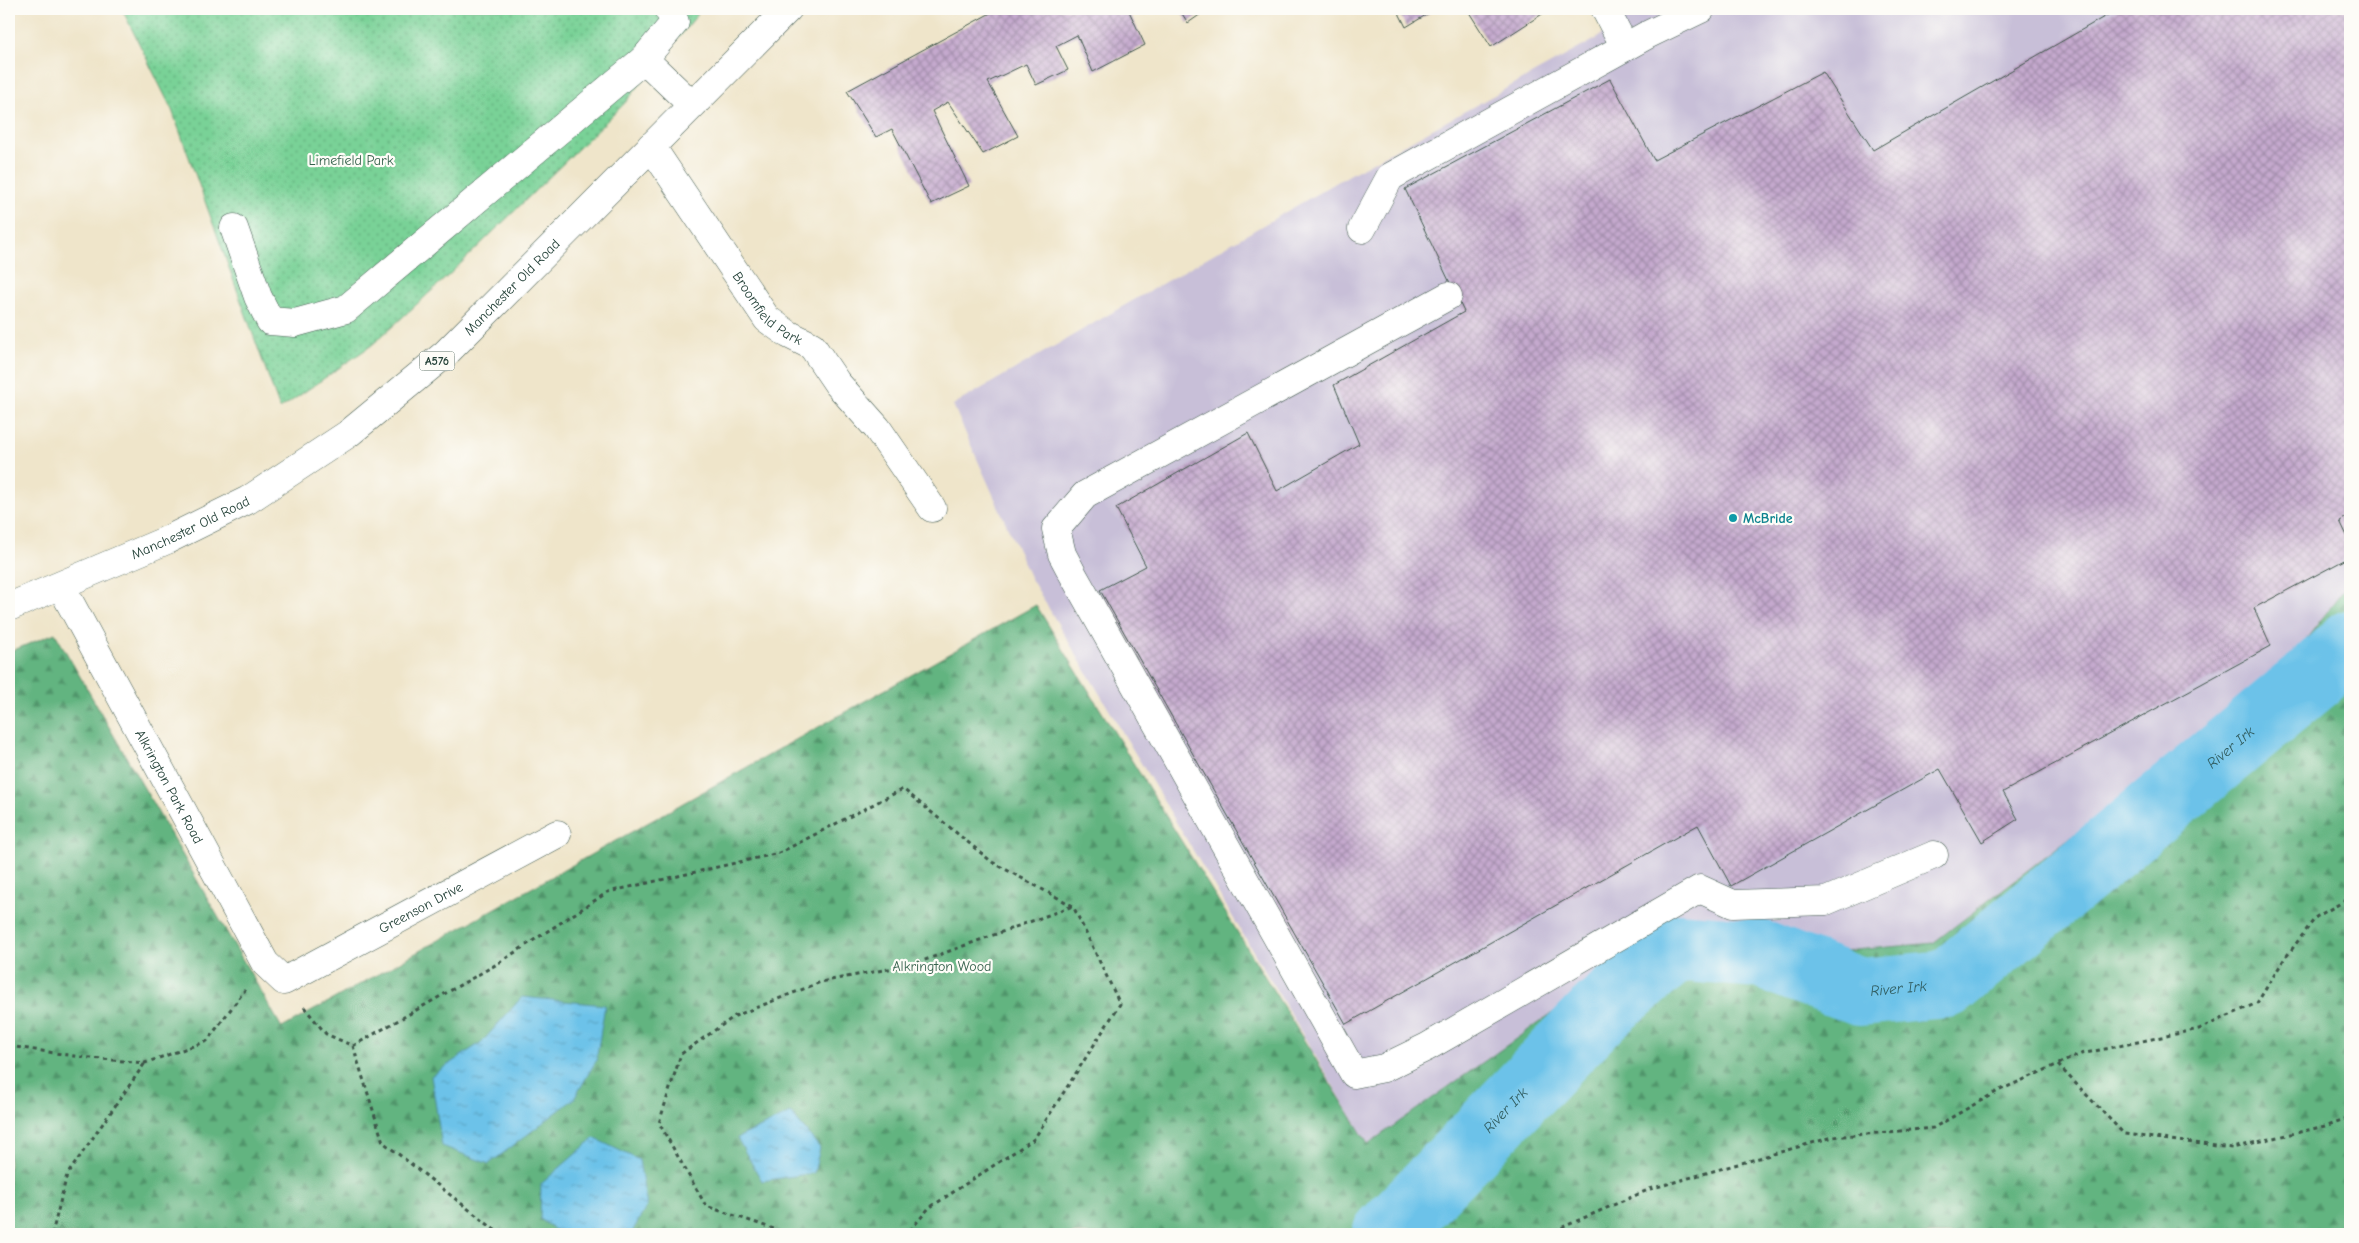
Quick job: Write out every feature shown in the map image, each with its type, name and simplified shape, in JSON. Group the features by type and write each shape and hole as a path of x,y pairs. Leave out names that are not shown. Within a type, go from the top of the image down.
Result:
{"main road":[{"path":"234,228 258,298 270,321 295,323 346,309 644,58 674,22 668,9"},
{"name":"Manchester Old Road","path":"9,607 167,540 248,500 348,434 445,354 691,104 788,9"},
{"path":"1362,229 1390,177 1614,27 1701,9"},
{"path":"644,58 691,104"},
{"name":"Broomfield Park","path":"651,146 767,319 788,334 812,346 837,383 877,428 932,508"},
{"path":"1448,296 1086,495 1056,529 1062,554 1071,571 1354,1074 1384,1068 1427,1048 1700,889 1733,904 1826,901 1934,855"},
{"name":"Alkrington Park Road","path":"61,586 274,972"},
{"name":"Greenson Drive","path":"274,972 557,834"}],"path":[{"path":"353,1046 497,964 608,892 778,853 903,789 992,862 1073,906 1120,1004 1034,1140 929,1208 907,1234"},
{"path":"1546,1234 1650,1190 1833,1137 1934,1128 1998,1091 2081,1054 2200,1029 2257,1003 2283,960 2316,917 2350,898"},
{"path":"789,1234 706,1206 659,1123 681,1054 735,1016 821,982 914,964 1073,906"},
{"path":"9,1046 81,1058 145,1062 207,1041 274,972 326,1034 353,1046 383,1142 500,1234"},
{"path":"52,1234 67,1175 145,1062"},
{"path":"2058,1064 2124,1134 2232,1148 2325,1126 2350,1117"}],"shaded area":[{"name":"McBride","path":"1634,9 2350,9 2350,582 2275,680 1933,943 1844,951 1702,922 1627,951 1565,1004 1368,1144 1030,577 953,405 1351,174 1596,39"}],"green space":[{"name":"Limefield Park","path":"122,9 702,9 624,104 450,274 372,345 280,409 172,110"},
{"name":"Alkrington Wood","path":"2350,582 2350,1234 9,1234 9,652 55,633 282,1028 1036,605 1368,1144 1565,1004 1627,951 1702,922 1844,951 1933,943 2275,680"}],"water":[{"path":"522,997 605,1005 596,1061 574,1099 489,1164 442,1146 431,1076 482,1042"},
{"path":"791,1113 820,1148 814,1173 762,1181 737,1138"},
{"path":"594,1138 639,1160 647,1206 631,1234 561,1234 540,1219 541,1184"}],"building":[{"path":"998,9 1128,9 1145,45 1093,72 1077,35 1056,46 1068,70 1036,85 1026,64 988,82 1018,136 983,154 948,102 932,111 969,186 931,204 892,129 876,137 847,91"},
{"path":"1179,9 1208,9 1188,23"},
{"path":"1397,9 1436,9 1406,27"},
{"path":"1467,9 1550,9 1491,47"},
{"name":"McBride","path":"2118,9 2350,9 2350,515 2340,521 2350,542 2350,557 2254,608 2271,646 2003,792 2018,819 1982,842 1940,769 1731,886 1698,825 1346,1024 1100,590 1146,566 1116,508 1248,433 1277,491 1359,444 1334,385 1464,312 1405,189 1610,79 1654,160 1823,72 1873,150"}],"waterway":[{"name":"River Irk","path":"1386,1234 1601,1011 1677,947 1760,954 1860,992 1947,984 2315,677 2350,644"}],"place":[{"name":"McBride","path":"1733,518"}]}
